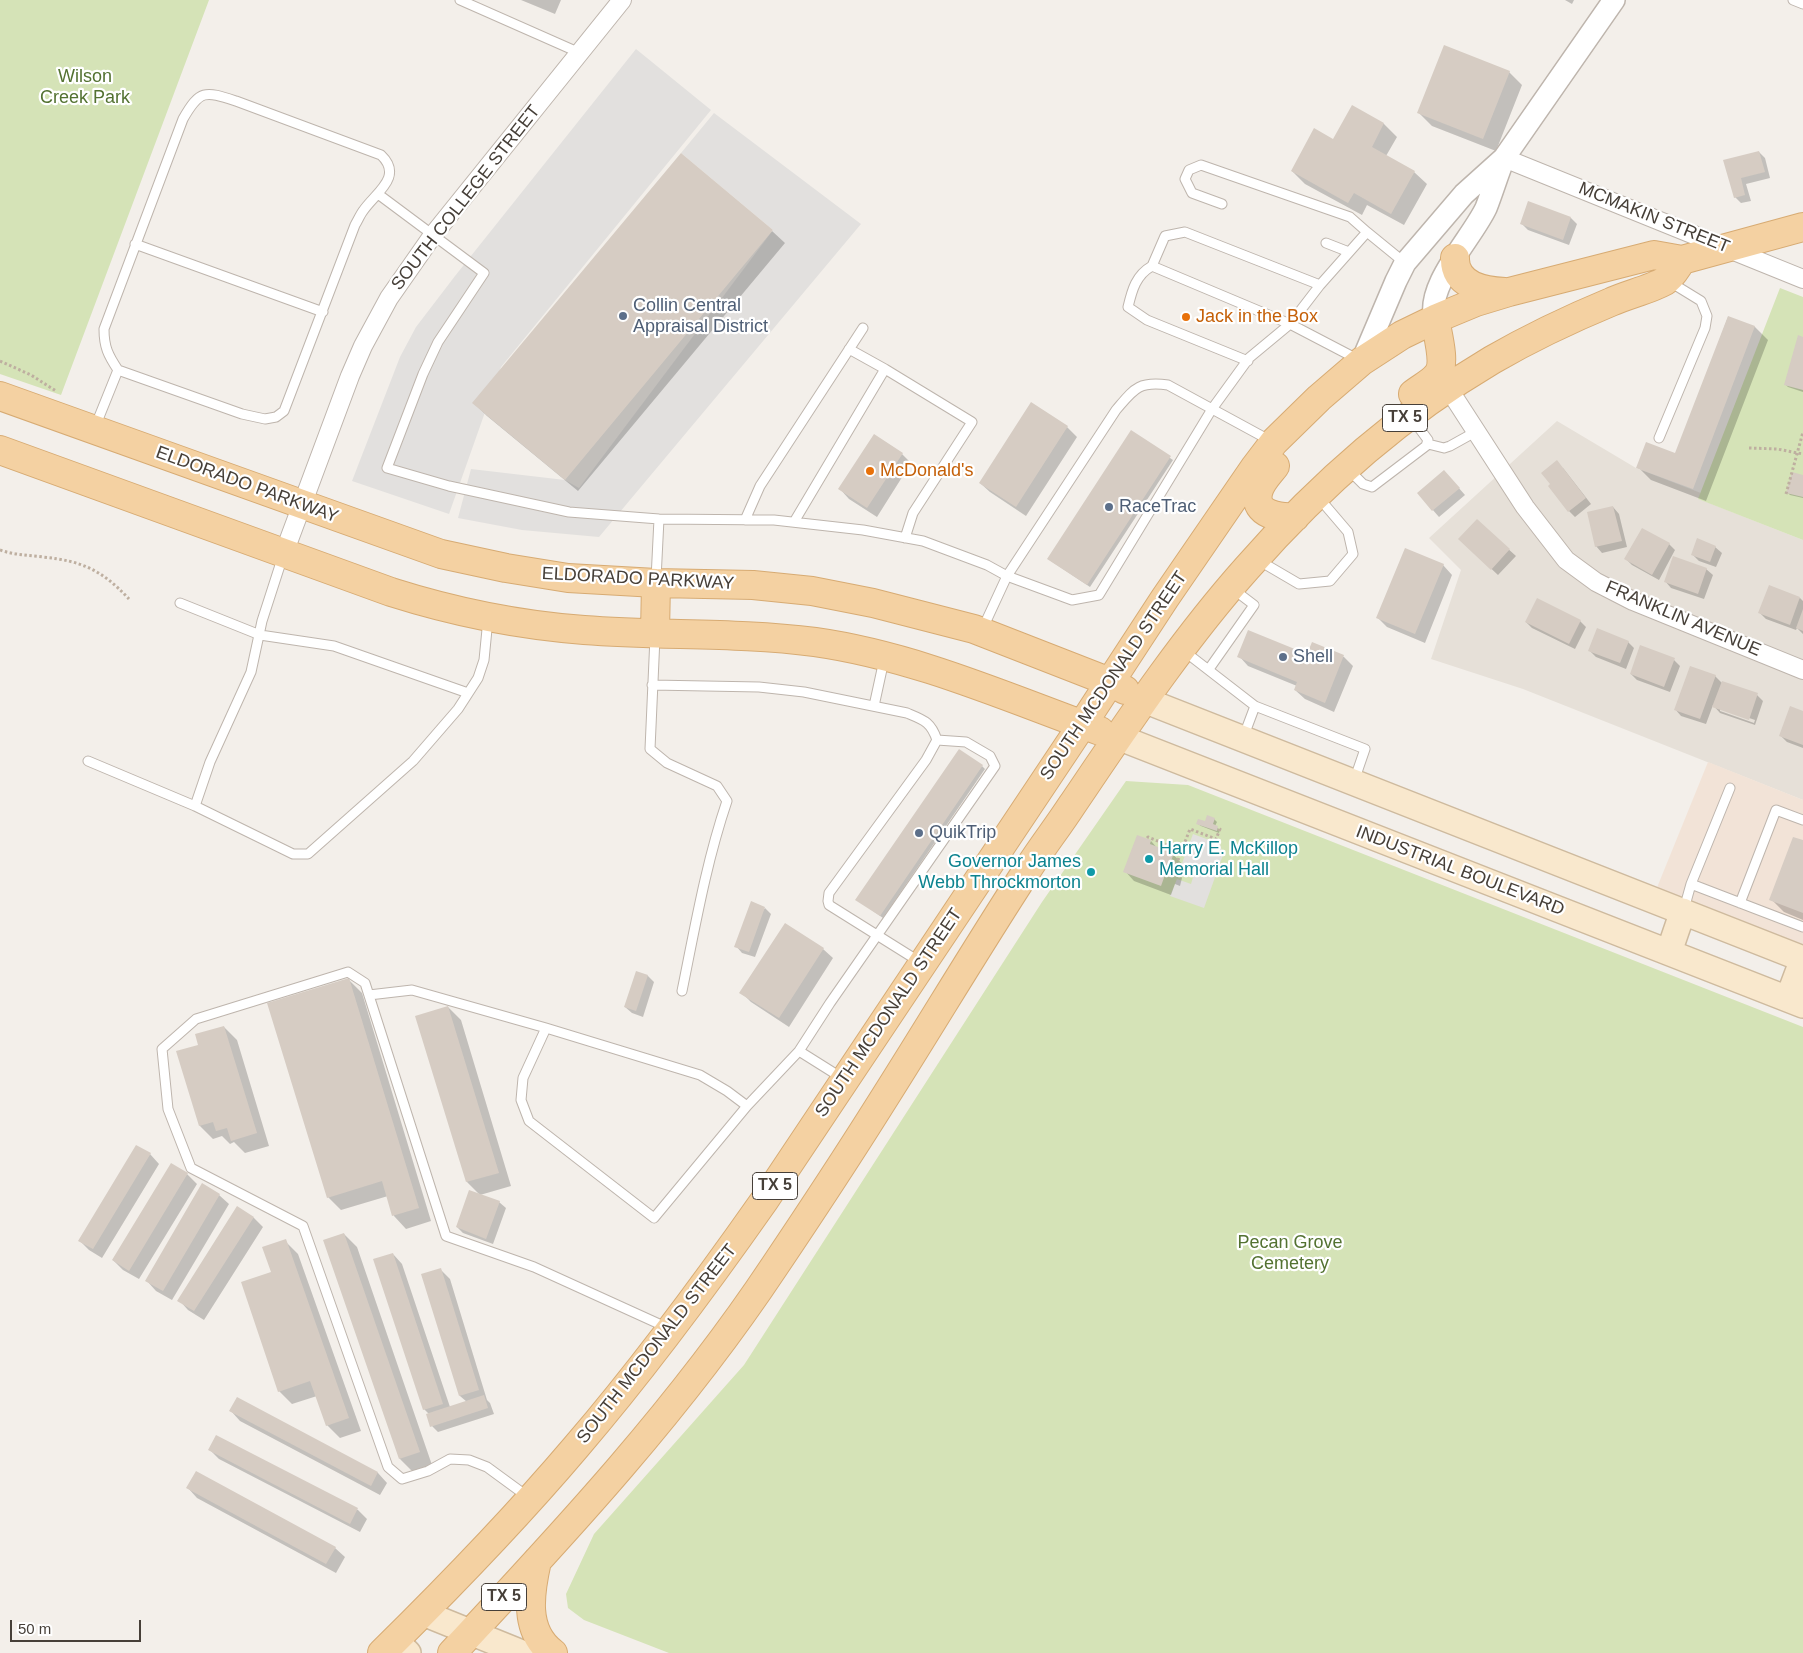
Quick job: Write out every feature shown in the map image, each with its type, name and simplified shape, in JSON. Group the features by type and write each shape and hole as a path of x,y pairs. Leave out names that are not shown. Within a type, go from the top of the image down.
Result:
{"main road":[{"name":"SOUTH MCDONALD STREET","path":"452,1653 595,1496 673,1402 730,1329 770,1272 866,1126 1026,872 1118,737 1182,649 1230,587 1255,559 1318,494 1409,415 1492,361 1556,326 1616,300 1675,270 1727,248 1803,228"},
{"name":"SOUTH MCDONALD STREET","path":"395,1649 423,1613 472,1564 577,1446 671,1329 764,1201 1165,598 1274,442 1319,398 1362,361 1402,335 1434,319 1476,302 1509,292 1654,256 1675,270"},
{"path":"1455,258 1456,268 1469,284 1484,290 1509,292"},
{"path":"1318,494 1342,455 1360,434 1438,375 1441,353 1434,319"},
{"name":"ELDORADO PARKWAY","path":"0,396 411,544 470,561 560,577 753,585 812,591 873,602 922,614 981,632 1110,682 1144,700"},
{"path":"1295,517 1277,517 1266,512 1260,506 1258,493 1263,481 1308,425 1319,398"},
{"path":"0,450 399,595 431,604 488,617 583,630 782,638 816,642 885,656 967,681 1118,737"},
{"path":"655,633 656,582"},
{"path":"1144,700 1803,959 1795,1002"},
{"name":"INDUSTRIAL BOULEVARD","path":"1118,737 1795,1002"},
{"path":"992,859 1026,872"},
{"path":"1669,952 1683,911"},
{"path":"922,963 956,984"},
{"path":"537,1561 531,1590 531,1614 538,1634 546,1647 553,1653"},
{"path":"423,1613 522,1653"}],"street":[{"name":"SOUTH COLLEGE STREET","path":"284,553 301,504 363,346 389,298 433,235 622,0"},
{"path":"1362,361 1405,263 1464,194 1504,158 1614,0"},
{"path":"1434,319 1433,305 1436,295 1455,258 1485,209 1504,158"},
{"name":"MCMAKIN STREET","path":"1504,158 1803,279"},
{"name":"FRANKLIN AVENUE","path":"1448,388 1525,507 1566,560 1596,582 1634,601 1803,670"}],"lane":[{"path":"460,0 580,53"},
{"path":"1793,0 1803,4"},
{"path":"213,94 236,101 381,155 387,161 390,173 386,184 363,211 355,225 284,411 276,417 266,419 242,414 118,370 104,344 104,329 136,244 183,119 196,100 204,95 213,94"},
{"path":"1222,204 1192,193 1186,179 1190,170 1201,165 1350,217 1405,263"},
{"path":"378,194 484,273 438,342 423,374 387,468 449,486 569,512 659,519 794,522 864,530 923,541 987,565 1007,576 1072,600 1099,595 1212,409 1248,361 1290,324 1320,285 1367,232"},
{"path":"1248,361 1147,320 1128,307 1136,280 1152,266 1164,236 1185,232 1320,285"},
{"path":"1326,243 1349,252"},
{"path":"136,244 323,312"},
{"path":"1152,266 1290,324 1362,361"},
{"path":"1659,438 1705,328 1707,316 1700,301 1675,270"},
{"path":"745,520 760,486 863,328"},
{"path":"849,349 972,422 913,513 905,538"},
{"path":"94,430 118,370"},
{"path":"794,522 885,370"},
{"path":"981,632 1007,576 1116,410 1134,389 1152,383 1168,385 1274,442"},
{"path":"1409,415 1428,440 1428,444"},
{"path":"1428,444 1444,448 1477,431"},
{"path":"1347,467 1362,484 1372,487 1428,444"},
{"path":"1255,559 1299,584 1330,581 1353,554 1348,532 1318,494"},
{"path":"656,582 659,519"},
{"path":"195,806 210,762 251,672 262,621 284,553"},
{"path":"1209,669 1254,605 1230,587"},
{"path":"180,603 260,634 334,646 468,693"},
{"path":"88,761 195,806 293,854 308,854 413,761 458,709 478,678 484,660 488,617"},
{"path":"655,633 650,749 668,763 717,786 727,801 706,874 682,991"},
{"path":"1182,649 1255,706 1365,749 1353,782"},
{"path":"874,706 885,656"},
{"path":"652,685 758,686 804,692 908,714 923,719 933,728 937,740 926,760 829,893 828,900 829,905 922,963"},
{"path":"1243,739 1255,706"},
{"path":"546,1028 523,1078 521,1100 529,1121 654,1218 748,1106 799,1051 877,934 995,766 990,756 966,742 937,740"},
{"path":"1683,911 1691,884 1730,788"},
{"path":"1740,903 1776,810 1803,820"},
{"path":"1691,884 1803,928"},
{"path":"530,1500 487,1467 469,1460 450,1459 428,1471 402,1479 388,1467 303,1226 191,1168 168,1109 162,1049 196,1019 348,972 365,982 446,1236 534,1267 671,1329"},
{"path":"369,995 412,990 546,1028 700,1074 748,1106"},
{"path":"799,1051 845,1080"}],"path":[{"path":"1786,494 1803,432"},
{"path":"1749,448 1777,449 1803,454"},
{"path":"0,550 65,560 98,571 118,587 129,599"},
{"path":"1172,872 1174,874 1190,829 1216,839 1220,829 1218,828"},
{"path":"1147,838 1182,851"}],"shaded area":[{"path":"636,49 711,110 501,367 449,514 352,481 400,357 416,327"},
{"path":"714,113 861,224 599,537 522,530 458,518 471,469 565,480 579,488 773,230 681,153"},
{"path":"1557,421 1636,468 1701,493 1699,499 1803,540 1803,800 1523,689 1431,659 1461,570 1429,538"},
{"path":"1708,762 1803,800 1803,947 1656,890"},
{"path":"1193,834 1220,844 1223,855 1204,908 1170,896 1177,879 1191,884 1195,871 1181,866"}],"green space":[{"name":"Wilson Creek Park","path":"0,0 209,0 61,395 0,374"},
{"path":"1780,288 1803,297 1803,540 1698,499"},
{"name":"Pecan Grove Cemetery","path":"1126,781 1188,785 1803,1027 1803,1653 669,1653 584,1620 568,1608 566,1594 594,1534 744,1365 1042,902"}],"building":[{"path":"1444,45 1510,71 1483,139 1417,113"},
{"path":"1352,105 1384,123 1372,147 1415,171 1391,214 1354,193 1348,203 1291,171 1314,128 1333,139"},
{"path":"1759,151 1765,172 1741,178 1745,195 1734,198 1723,160"},
{"name":"Collin Central Appraisal District","path":"681,153 773,230 565,480 472,403"},
{"path":"1528,201 1571,217 1563,240 1520,224"},
{"path":"1728,316 1755,326 1693,489 1636,468 1646,442 1675,453"},
{"path":"1798,335 1803,337 1803,390 1784,385"},
{"path":"1031,402 1068,426 1016,507 979,483"},
{"name":"RaceTrac","path":"1131,430 1171,456 1087,585 1047,559"},
{"name":"McDonald's","path":"874,434 903,453 867,508 838,489"},
{"path":"1557,460 1586,498 1568,512 1548,486 1550,484 1541,473"},
{"path":"1444,470 1460,488 1432,511 1417,493"},
{"path":"1792,472 1803,475 1803,497 1786,493"},
{"path":"1613,506 1622,541 1595,547 1587,512"},
{"path":"1477,519 1510,549 1491,570 1458,539"},
{"path":"1642,528 1670,543 1652,575 1624,559"},
{"path":"1697,538 1716,546 1710,562 1691,555"},
{"path":"1405,548 1444,564 1415,634 1376,618"},
{"path":"1673,556 1707,568 1698,594 1664,582"},
{"path":"1769,585 1800,597 1790,625 1758,613"},
{"path":"1537,598 1581,620 1569,644 1525,622"},
{"path":"1803,609 1803,631 1796,628"},
{"path":"1597,628 1629,641 1620,663 1588,651"},
{"path":"1248,630 1307,654 1312,642 1344,655 1325,703 1294,690 1297,682 1237,657"},
{"path":"1640,645 1675,658 1664,687 1630,674"},
{"path":"1690,666 1716,675 1700,719 1674,710"},
{"path":"1722,681 1758,693 1749,720 1712,707"},
{"path":"1790,706 1803,711 1803,745 1779,736"},
{"name":"QuikTrip","path":"959,749 983,765 880,916 855,900"},
{"path":"1207,815 1215,818 1213,824 1218,826 1217,831 1196,824 1198,819 1205,821"},
{"name":"Harry E. McKillop Memorial Hall","path":"1137,835 1151,840 1150,844 1174,853 1169,866 1173,867 1170,877 1165,875 1161,886 1123,872"},
{"path":"1793,837 1803,840 1803,913 1769,900"},
{"path":"751,901 765,907 749,952 734,947"},
{"path":"785,923 824,948 779,1018 739,993"},
{"path":"636,971 648,975 636,1011 624,1007"},
{"path":"349,978 419,1208 392,1216 382,1181 327,1198 267,1003"},
{"path":"448,1006 499,1173 466,1182 415,1016"},
{"path":"224,1026 257,1133 231,1141 227,1128 216,1131 213,1122 199,1126 176,1051 198,1045 195,1034"},
{"path":"136,1145 151,1153 93,1249 78,1241"},
{"path":"171,1163 188,1173 129,1271 112,1260"},
{"path":"202,1183 220,1194 163,1291 145,1281"},
{"path":"469,1190 500,1201 486,1239 456,1227"},
{"path":"237,1206 254,1217 194,1311 177,1301"},
{"path":"344,1233 420,1452 399,1459 323,1240"},
{"path":"286,1239 349,1418 326,1426 310,1381 278,1392 241,1282 271,1272 262,1247"},
{"path":"393,1253 443,1404 423,1410 373,1259"},
{"path":"441,1268 479,1390 459,1396 421,1274"},
{"path":"484,1395 488,1408 430,1427 426,1414"},
{"path":"237,1397 378,1472 371,1486 229,1411"},
{"path":"216,1435 358,1508 350,1524 208,1450"},
{"path":"196,1471 336,1547 326,1564 186,1488"}],"place":[{"name":"Collin Central Appraisal District","path":"623,316"},
{"name":"Jack in the Box","path":"1186,317"},
{"name":"McDonald's","path":"870,471"},
{"name":"RaceTrac","path":"1109,507"},
{"name":"Shell","path":"1283,657"},
{"name":"QuikTrip","path":"919,833"},
{"name":"Harry E. McKillop Memorial Hall","path":"1149,859"},
{"name":"Governor James Webb Throckmorton","path":"1091,872"}]}
